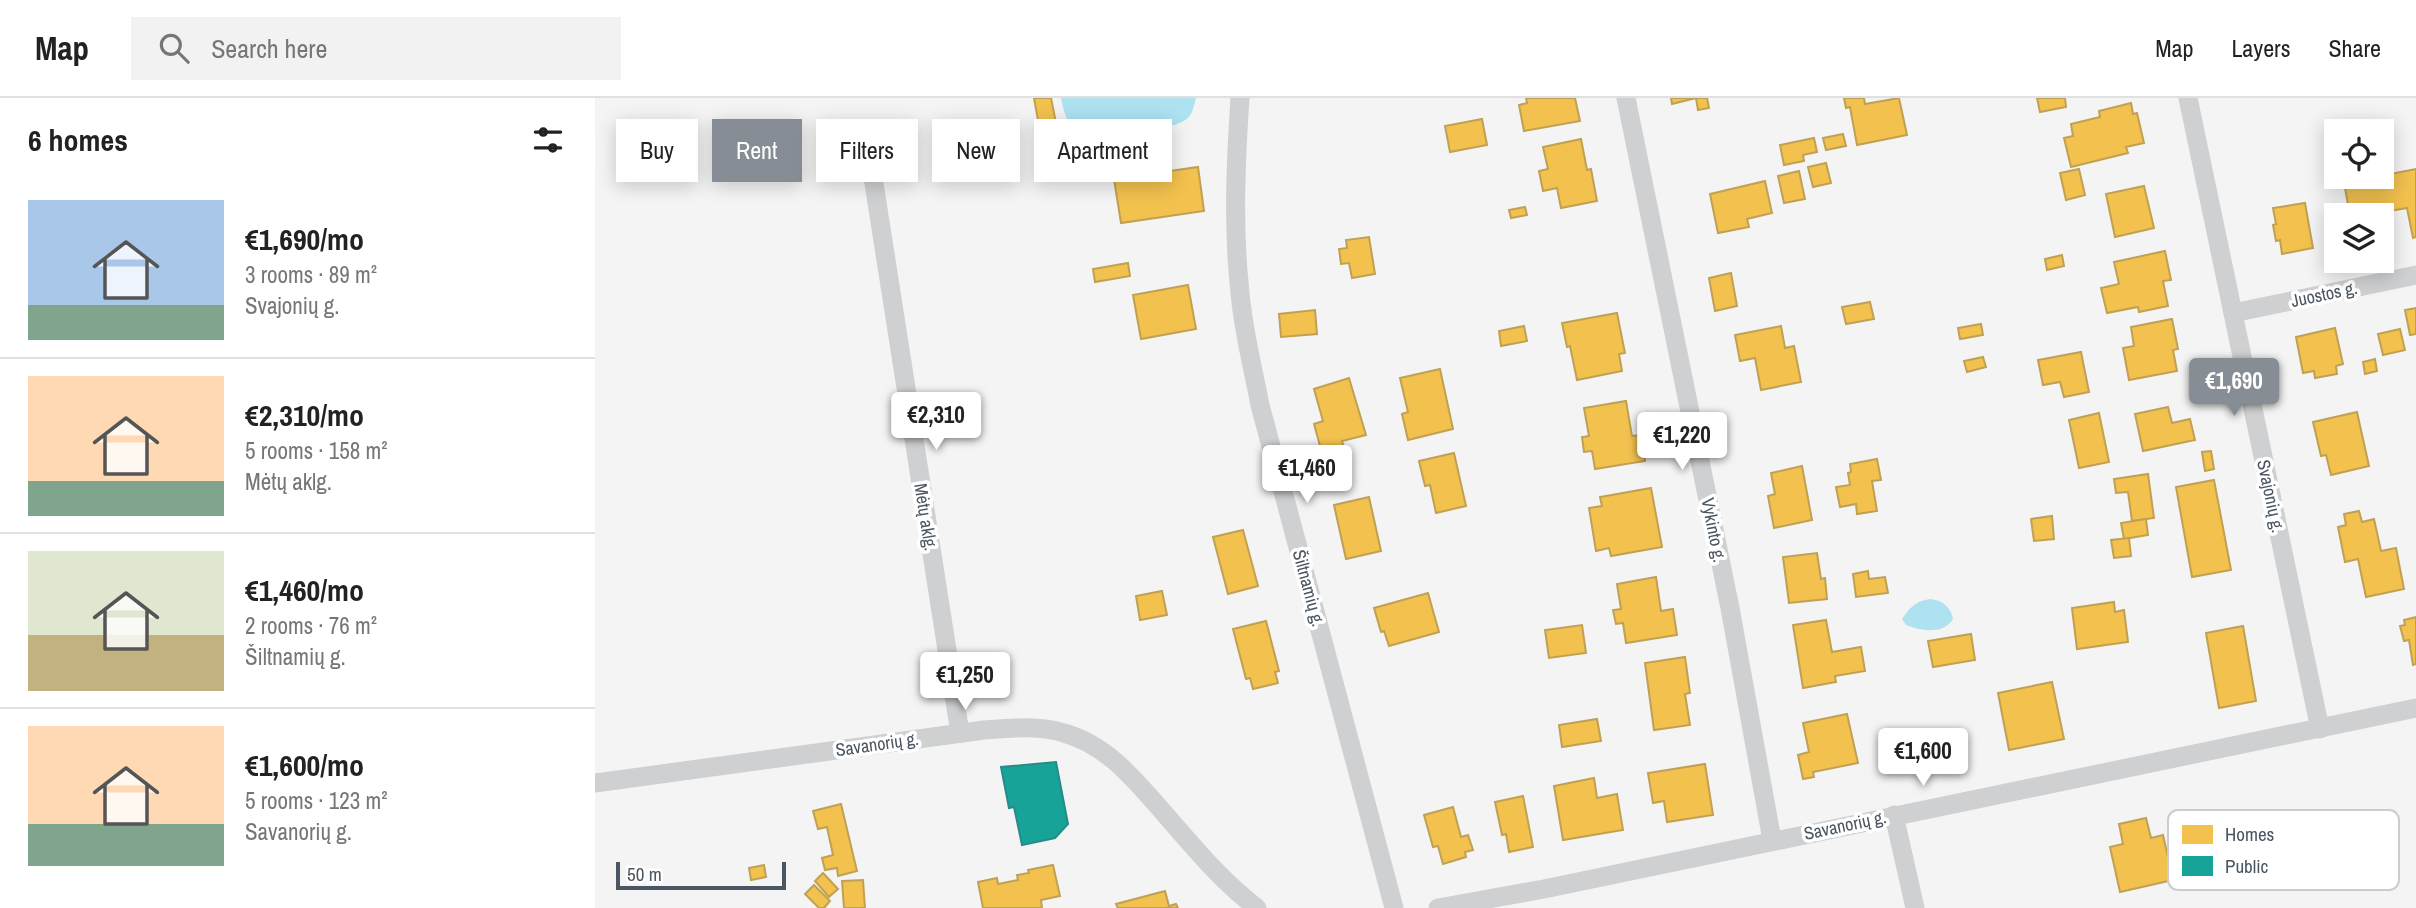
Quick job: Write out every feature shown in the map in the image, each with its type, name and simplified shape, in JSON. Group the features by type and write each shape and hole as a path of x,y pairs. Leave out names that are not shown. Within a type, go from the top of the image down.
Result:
{"street":[{"name":"Šiltnamių g.","path":"1240,98 1236,169 1237,233 1239,283 1246,338 1260,405 1394,908"},
{"name":"Vykinto g.","path":"1626,98 1727,594 1772,840"},
{"name":"Svajonių g.","path":"2188,98 2320,729"},
{"name":"Mėtų aklg.","path":"874,182 960,733"},
{"name":"Juostos g.","path":"2233,313 2416,275"},
{"name":"Savanorių g.","path":"1438,908 2416,708"},
{"name":"Savanorių g.","path":"595,783 960,733 1027,727 1065,733 1097,748 1125,768 1217,873 1257,908"},
{"path":"1894,815 1915,908"}],"water":[{"path":"1061,98 1196,98 1190,116 1172,125 1172,119 1068,119"},
{"path":"1930,599 1948,608 1953,619 1949,624 1938,630 1906,625 1902,619 1911,608"}],"building: Homes":[{"path":"1034,98 1051,98 1055,119 1038,119"},
{"path":"1526,98 1575,98 1580,121 1524,131 1519,105 1527,103"},
{"path":"1671,98 1696,98 1672,104"},
{"path":"1696,98 1707,98 1709,108 1698,110"},
{"path":"1844,98 1864,98 1865,104 1899,98 1907,135 1857,145 1850,107 1846,108"},
{"path":"2037,98 2065,98 2066,107 2040,112"},
{"path":"2131,103 2133,114 2137,113 2144,143 2126,147 2128,153 2071,167 2064,138 2073,136 2071,124 2100,117 2099,111"},
{"path":"1482,119 1487,145 1450,152 1445,126"},
{"path":"1843,134 1846,146 1826,150 1823,138"},
{"path":"1814,138 1817,152 1803,155 1804,161 1784,165 1780,145"},
{"path":"1581,139 1587,170 1591,169 1597,201 1561,208 1557,188 1543,191 1539,171 1548,169 1543,147"},
{"path":"1826,163 1831,183 1813,187 1808,167"},
{"path":"1198,167 1204,211 1121,223 1114,182 1172,182 1172,171"},
{"path":"2079,169 2085,195 2066,200 2060,173"},
{"path":"2416,169 2416,237 2413,238 2407,208 2394,210 2394,203 2348,203 2345,189 2394,189 2394,173"},
{"path":"1799,171 1805,199 1784,203 1778,176"},
{"path":"1765,181 1772,213 1747,219 1749,227 1718,233 1710,194"},
{"path":"2144,186 2154,228 2115,237 2106,194"},
{"path":"2305,203 2313,248 2282,254 2280,240 2276,241 2273,208"},
{"path":"1525,207 1527,215 1511,218 1509,210"},
{"path":"1369,237 1375,274 1352,278 1349,263 1341,264 1339,249 1347,248 1346,240"},
{"path":"2165,251 2171,280 2163,281 2168,306 2139,312 2138,307 2107,313 2101,288 2119,284 2114,262"},
{"path":"2062,255 2064,266 2047,270 2045,259"},
{"path":"1128,263 1130,276 1095,282 1093,269"},
{"path":"1731,273 1737,306 1715,311 1709,278"},
{"path":"1188,285 1196,329 1141,339 1133,295"},
{"path":"1870,302 1874,319 1846,324 1842,307"},
{"path":"2416,308 2416,334 2410,335 2405,310"},
{"path":"1315,310 1317,334 1281,337 1279,314"},
{"path":"1617,313 1625,353 1619,354 1622,371 1577,380 1562,323"},
{"path":"2172,319 2178,349 2173,350 2177,371 2129,380 2123,348 2134,346 2131,327"},
{"path":"1981,324 1983,335 1960,339 1958,328"},
{"path":"1524,326 1527,341 1501,346 1499,331"},
{"path":"1781,326 1785,348 1794,346 1801,382 1761,390 1755,358 1740,361 1735,335"},
{"path":"2335,328 2343,364 2336,366 2337,374 2315,378 2314,371 2303,373 2296,337"},
{"path":"2400,329 2405,350 2383,355 2378,334"},
{"path":"2081,352 2089,392 2064,397 2060,382 2043,385 2038,360"},
{"path":"1983,357 1986,367 1967,372 1964,361"},
{"path":"2375,359 2377,371 2365,374 2363,362"},
{"path":"1440,369 1453,429 1408,440 1402,414 1408,412 1400,378"},
{"path":"1349,378 1366,435 1342,441 1345,451 1304,463 1301,451 1320,446 1314,424 1323,421 1314,389"},
{"path":"1626,401 1632,436 1641,435 1645,461 1595,469 1592,451 1584,452 1582,437 1589,436 1584,408"},
{"path":"2168,407 2172,423 2190,419 2195,440 2143,451 2135,414"},
{"path":"2357,412 2369,466 2331,475 2326,455 2321,456 2313,422"},
{"path":"2099,413 2109,462 2079,468 2069,420"},
{"path":"2211,451 2214,469 2205,471 2202,452"},
{"path":"1454,453 1466,506 1436,513 1430,485 1425,486 1419,461"},
{"path":"1877,459 1881,480 1872,481 1877,511 1857,514 1856,504 1840,507 1836,487 1850,485 1850,464"},
{"path":"1802,466 1812,520 1774,528 1768,496 1775,494 1771,473"},
{"path":"2148,474 2154,518 2132,521 2128,492 2116,493 2114,479"},
{"path":"2214,480 2231,570 2192,577 2176,487"},
{"path":"1651,488 1662,547 1611,556 1609,548 1596,551 1589,508 1602,506 1600,497"},
{"path":"1369,497 1381,551 1346,559 1334,505"},
{"path":"2359,511 2362,522 2374,519 2381,551 2396,548 2404,589 2366,597 2358,559 2345,562 2338,527 2346,525 2344,514"},
{"path":"2052,516 2054,539 2034,541 2031,519"},
{"path":"2146,519 2148,535 2124,539 2121,523"},
{"path":"1243,530 1258,586 1228,594 1213,537"},
{"path":"2129,538 2131,556 2114,558 2111,540"},
{"path":"1817,553 1821,579 1825,578 1827,599 1789,603 1783,557"},
{"path":"1868,571 1869,579 1885,577 1888,593 1856,597 1853,574"},
{"path":"1656,577 1661,611 1673,609 1677,635 1626,643 1623,623 1616,624 1613,610 1621,609 1617,584"},
{"path":"1162,591 1167,615 1140,620 1136,596"},
{"path":"1428,593 1439,632 1389,646 1384,631 1381,632 1374,608"},
{"path":"2114,602 2115,612 2124,610 2128,642 2077,649 2072,608"},
{"path":"2416,617 2416,664 2413,665 2409,640 2404,641 2400,626 2405,625 2404,620"},
{"path":"1826,620 1832,652 1861,647 1865,671 1835,676 1836,682 1803,688 1793,625"},
{"path":"1266,621 1279,671 1275,672 1278,683 1253,689 1250,678 1246,679 1233,629"},
{"path":"1582,625 1586,653 1549,658 1545,630"},
{"path":"2243,626 2256,701 2219,708 2206,633"},
{"path":"1971,634 1975,660 1933,667 1928,641"},
{"path":"1685,657 1690,693 1685,694 1690,725 1654,730 1645,663"},
{"path":"2052,682 2064,739 2009,750 1998,693"},
{"path":"1847,714 1858,763 1813,772 1814,777 1803,779 1798,755 1809,752 1803,723"},
{"path":"1597,719 1601,741 1562,747 1559,725"},
{"path":"1928,730 1935,764 1893,773 1888,747 1907,743 1905,735"},
{"path":"1705,764 1713,815 1667,822 1664,801 1653,803 1648,773"},
{"path":"1594,778 1597,798 1617,794 1623,830 1563,840 1554,786"},
{"path":"1523,796 1533,847 1509,852 1506,834 1502,835 1495,802"},
{"path":"841,804 857,871 838,876 837,868 825,870 822,858 833,855 827,827 818,829 813,811"},
{"path":"1453,807 1461,837 1468,835 1473,850 1465,852 1466,857 1443,864 1438,846 1433,847 1424,815"},
{"path":"2146,818 2151,838 2163,835 2168,858 2168,881 2120,892 2110,847 2123,844 2119,824"},
{"path":"764,865 766,877 751,880 749,868"},
{"path":"1053,865 1060,896 1041,900 1042,908 983,908 978,882 997,878 998,884 1018,880 1017,875 1029,873 1028,870"},
{"path":"823,873 838,889 829,897 815,881"},
{"path":"863,880 865,908 844,908 842,881"},
{"path":"814,885 830,901 824,908 819,908 805,894"},
{"path":"1165,891 1169,906 1176,904 1178,908 1118,908 1116,904"}],"building: Public":[{"path":"1056,762 1068,824 1055,838 1022,845 1014,807 1009,808 1001,767"}]}
